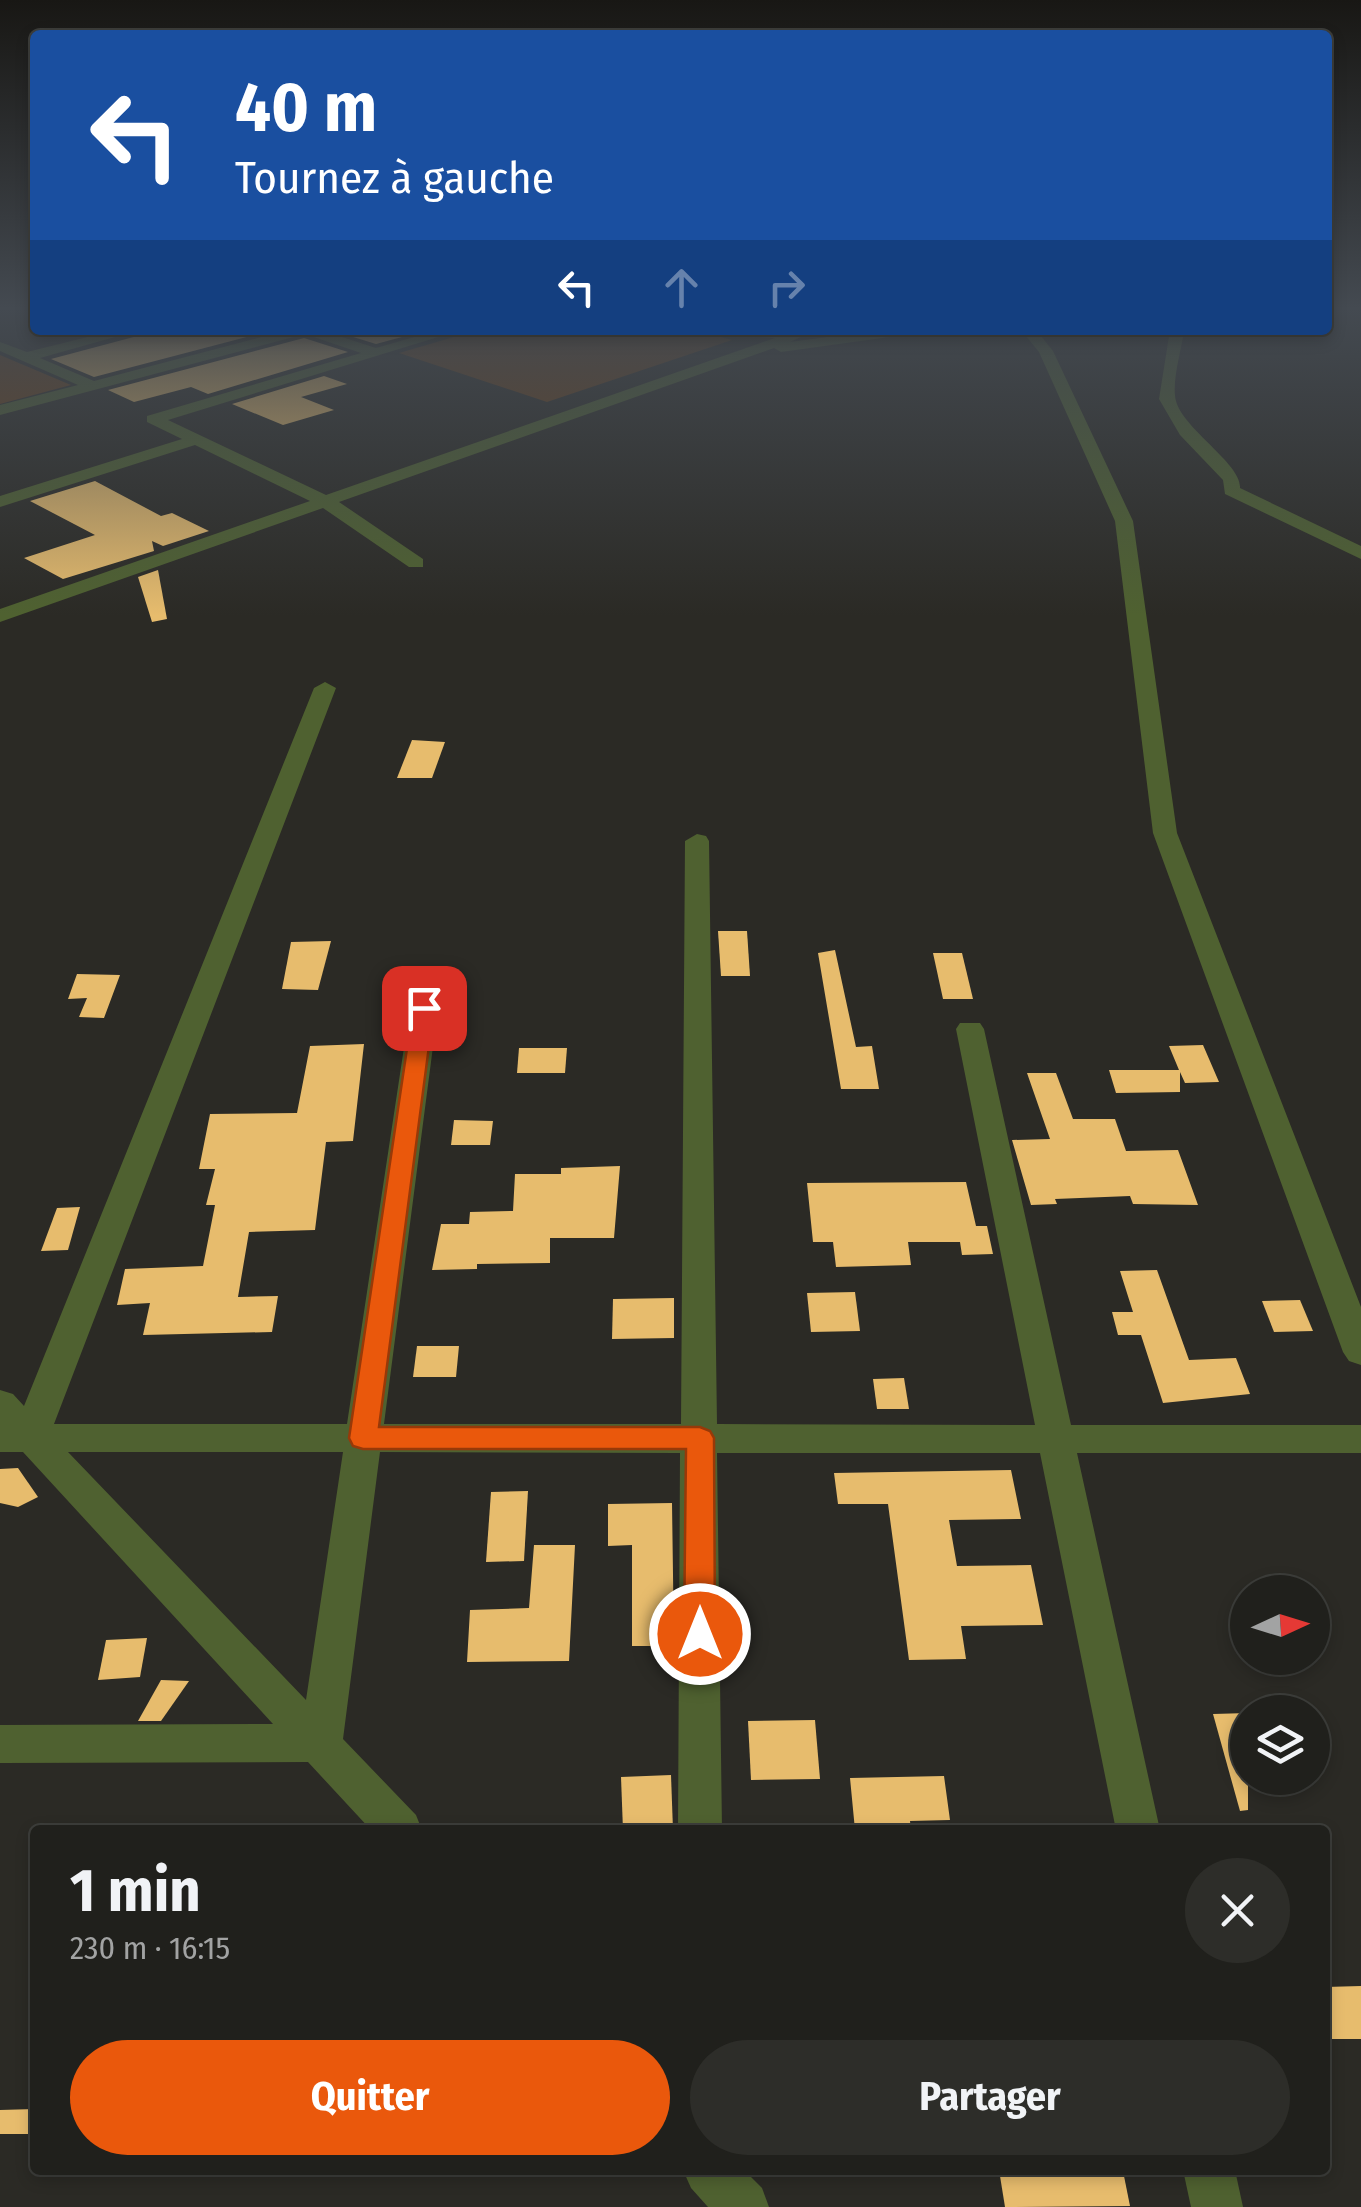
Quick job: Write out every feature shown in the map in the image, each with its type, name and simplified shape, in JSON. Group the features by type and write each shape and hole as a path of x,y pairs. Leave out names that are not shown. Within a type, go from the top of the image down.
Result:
{"street":[{"path":"183,410 152,419 325,501 416,563"},
{"path":"0,616 583,410"},
{"path":"1073,410 1124,521 1166,833 1361,1352"},
{"path":"1173,410 1186,432 1232,479 1232,490 1361,553"},
{"path":"0,502 198,439"},
{"path":"15,1438 325,688"},
{"path":"697,842 700,1825"},
{"path":"321,1743 424,1008"},
{"path":"970,1030 1137,1825"},
{"path":"0,1404 15,1438 321,1743 395,1825"},
{"path":"15,1438 1361,1439"},
{"path":"0,1744 321,1743"},
{"path":"714,2175 743,2207"},
{"path":"1210,2175 1217,2207"}],"building":[{"path":"247,410 334,410 283,425"},
{"path":"95,481 161,516 172,513 209,531 163,546 152,541 154,551 63,579 24,558 95,535 30,501"},
{"path":"158,570 167,619 152,622 138,577"},
{"path":"412,740 445,742 432,778 397,778"},
{"path":"718,931 747,931 750,976 721,976"},
{"path":"331,941 318,990 282,989 291,942"},
{"path":"835,950 856,1047 872,1046 879,1089 841,1089 818,953"},
{"path":"933,953 962,953 973,999 943,999"},
{"path":"77,974 120,975 104,1018 79,1017 87,998 68,999"},
{"path":"364,1044 353,1141 326,1142 315,1230 249,1232 238,1297 278,1296 272,1332 143,1335 150,1303 117,1305 125,1269 203,1266 215,1205 206,1205 215,1169 199,1169 210,1114 297,1113 310,1046"},
{"path":"1203,1045 1219,1082 1185,1083 1180,1072 1180,1092 1116,1093 1109,1070 1179,1070 1169,1046"},
{"path":"519,1048 567,1048 565,1073 517,1073"},
{"path":"1027,1073 1056,1073 1073,1119 1115,1119 1126,1151 1178,1150 1198,1205 1133,1204 1130,1196 1055,1199 1057,1204 1031,1205 1012,1140 1050,1139"},
{"path":"454,1120 493,1121 490,1145 451,1145"},
{"path":"620,1166 614,1238 550,1238 550,1263 477,1264 477,1269 432,1270 441,1224 469,1224 470,1212 513,1211 515,1174 561,1174 561,1168"},
{"path":"966,1182 976,1226 987,1226 993,1254 962,1255 960,1242 908,1242 911,1265 836,1267 833,1242 813,1242 807,1183"},
{"path":"80,1207 68,1250 41,1251 57,1208"},
{"path":"1157,1270 1189,1360 1236,1358 1250,1394 1163,1403 1141,1335 1118,1335 1112,1312 1133,1312 1120,1271"},
{"path":"855,1292 860,1331 811,1332 807,1293"},
{"path":"674,1298 674,1338 612,1339 613,1299"},
{"path":"1300,1300 1313,1331 1274,1332 1262,1301"},
{"path":"417,1346 459,1346 456,1377 413,1377"},
{"path":"904,1378 909,1409 877,1409 873,1379"},
{"path":"18,1468 38,1497 18,1507 0,1503 0,1469"},
{"path":"1011,1470 1021,1519 949,1520 957,1566 1031,1565 1043,1625 961,1626 966,1659 909,1660 888,1504 838,1504 834,1473"},
{"path":"528,1491 524,1561 486,1562 491,1492"},
{"path":"672,1503 674,1646 632,1646 632,1545 608,1546 608,1504"},
{"path":"534,1545 575,1545 569,1661 467,1662 470,1610 529,1608"},
{"path":"147,1638 140,1677 98,1680 106,1640"},
{"path":"161,1680 189,1681 161,1721 138,1721"},
{"path":"1213,1714 1230,1714 1230,1775"},
{"path":"815,1720 820,1779 751,1780 748,1721"},
{"path":"671,1775 673,1825 623,1825 621,1777"},
{"path":"944,1776 950,1820 855,1825 850,1778"},
{"path":"1236,1795 1248,1795 1248,1810 1240,1811"},
{"path":"1361,1986 1361,2039 1330,2039 1330,1987"},
{"path":"30,2109 30,2134 0,2134 0,2110"},
{"path":"1124,2175 1130,2206 1005,2207 1000,2176"}],"route":[{"path":"424,1008 363,1438 700,1438 700,1634"}]}
